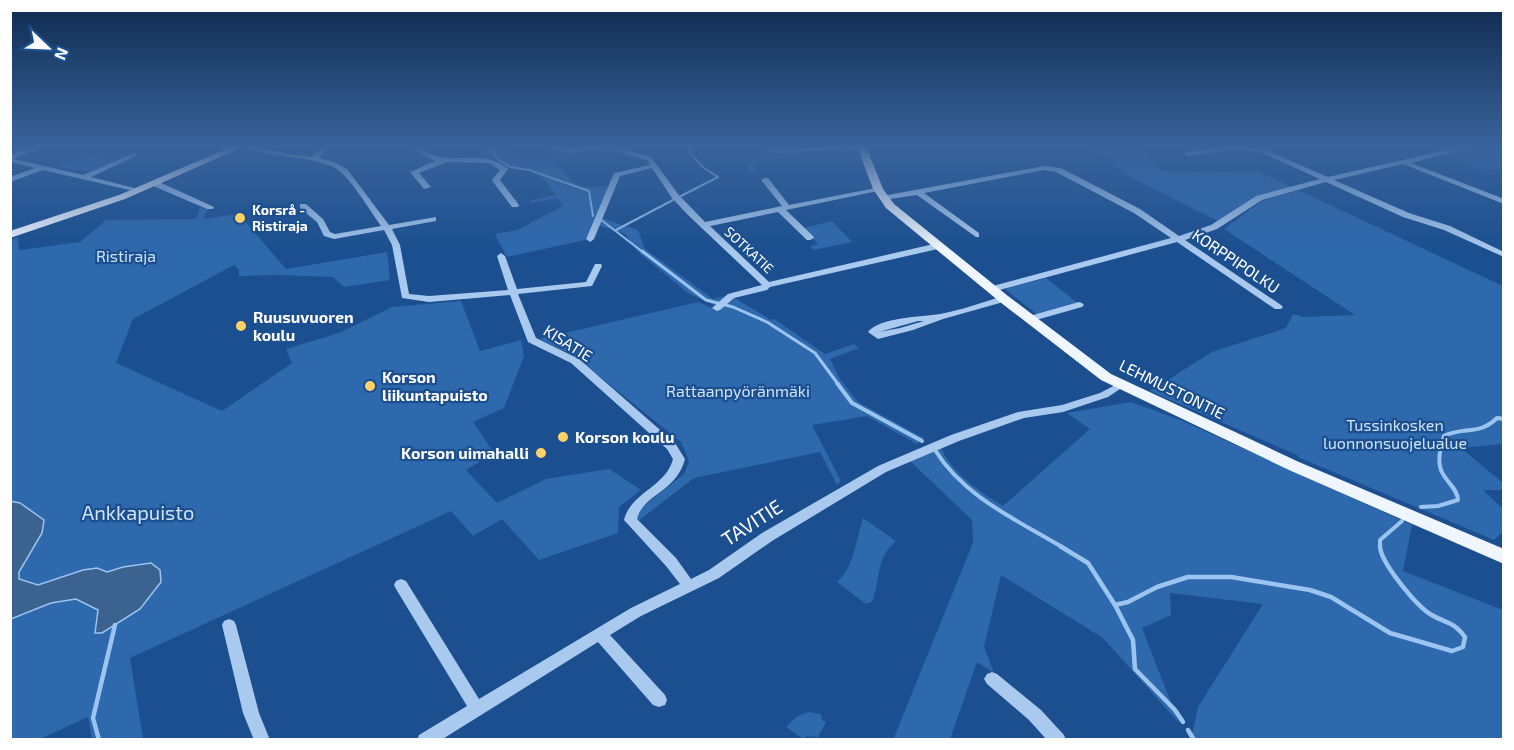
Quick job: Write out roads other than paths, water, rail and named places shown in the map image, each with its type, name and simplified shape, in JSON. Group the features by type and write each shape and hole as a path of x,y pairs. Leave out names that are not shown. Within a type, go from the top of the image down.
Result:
{"main road":[{"path":"10,235 87,210 159,181"},
{"name":"LEHMUSTONTIE","path":"875,181 880,193 938,246 1029,319 1106,376 1294,466 1503,558"}],"street":[{"path":"101,181 138,190"},
{"path":"352,181 387,228 398,251 405,296 429,299 589,284 598,266"},
{"path":"422,181 427,187"},
{"path":"497,181 515,205"},
{"path":"590,239 614,181"},
{"name":"SOTKATIE","path":"664,181 703,225 767,285 938,246"},
{"path":"766,181 784,208 810,238"},
{"name":"KORPPIPOLKU","path":"918,192 982,181"},
{"name":"KORPPIPOLKU","path":"1076,181 1137,211 1278,308"},
{"path":"992,289 1178,239 1214,227 1259,198 1323,181"},
{"path":"1329,181 1406,215 1447,228 1503,255"},
{"path":"1450,181 1503,202"},
{"path":"154,183 210,207"},
{"path":"703,225 784,208 880,193 918,192 976,235"},
{"path":"303,206 320,221 330,236 434,219"},
{"path":"501,256 513,292"},
{"path":"717,308 731,296 764,288 767,285"},
{"name":"KISATIE","path":"513,292 532,340 575,361 677,452 678,466 673,476 635,507 630,513 630,520 671,562 689,586"},
{"path":"940,317 918,318 877,328 873,332 878,336 920,326 940,317 1004,299"},
{"path":"1029,319 1079,305"},
{"name":"TAVITIE","path":"425,740 636,612 714,574 767,537 882,469 955,438 1022,415 1064,408 1104,395 1121,385"},
{"path":"401,585 477,709"},
{"path":"229,625 251,713 262,740"},
{"path":"600,634 659,700"},
{"path":"992,679 1035,715 1058,740"}],"waterway":[{"path":"560,181 589,191 593,216"},
{"path":"681,196 710,181"},
{"path":"616,230 673,200"},
{"path":"600,219 644,253"},
{"path":"642,251 706,300 733,307 767,322 815,353 838,384"},
{"path":"837,383 852,403 922,441"},
{"path":"1421,507 1438,506 1458,500 1439,462 1444,436 1484,427 1497,418 1504,419"},
{"path":"935,450 947,467 976,494 1062,547"},
{"path":"1380,546 1380,540 1402,521"},
{"path":"1060,546 1088,563 1115,605"},
{"path":"1115,605 1128,602 1157,587 1188,577 1231,577 1310,590 1331,597 1390,633 1452,651 1463,647 1465,637 1460,632 1452,625 1430,614 1408,593 1386,562 1380,546"},
{"path":"1115,605 1133,640 1135,669 1175,710 1183,722"},
{"path":"99,740 93,718 115,625"},
{"path":"1188,730 1194,740"}],"place":[{"name":"Korsrå - Ristiraja","path":"240,218"},
{"name":"Ruusuvuoren koulu","path":"241,326"},
{"name":"Korson liikuntapuisto","path":"370,386"},
{"name":"Korson koulu","path":"563,437"},
{"name":"Korson uimahalli","path":"541,453"}],"park label":[{"name":"Ristiraja","path":"126,256"},
{"name":"Rattaanpyöränmäki","path":"738,391"},
{"name":"Tussinkosken luonnonsuojelualue","path":"1395,434"},
{"name":"Ankkapuisto","path":"138,513"}]}
